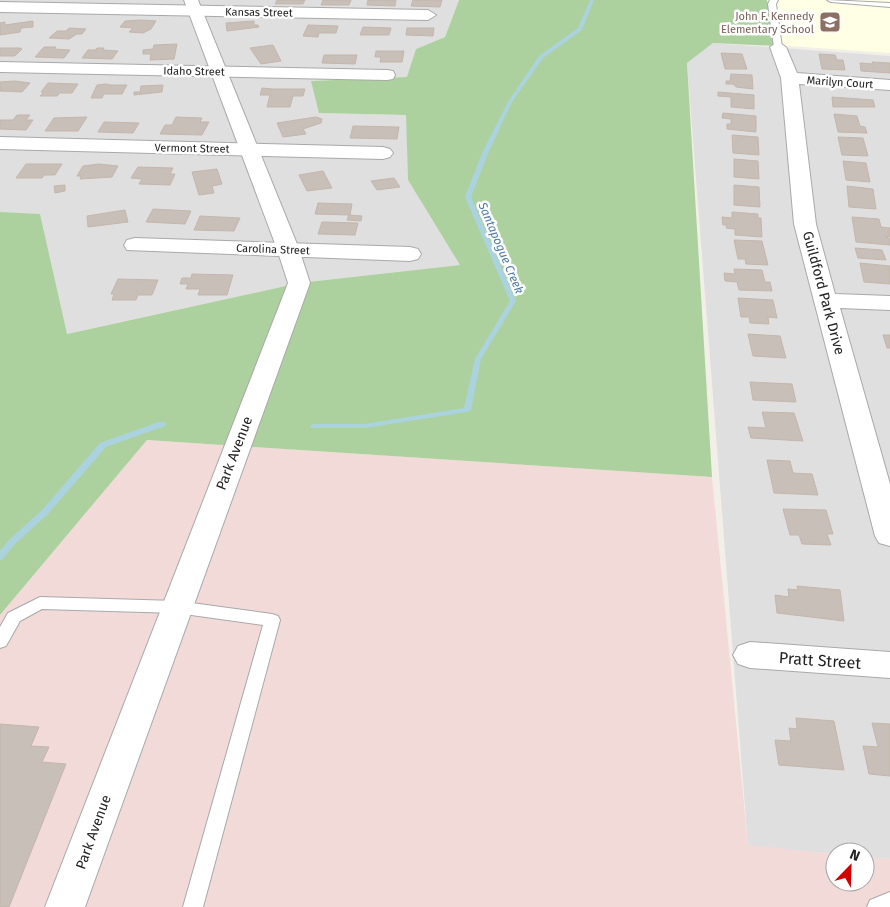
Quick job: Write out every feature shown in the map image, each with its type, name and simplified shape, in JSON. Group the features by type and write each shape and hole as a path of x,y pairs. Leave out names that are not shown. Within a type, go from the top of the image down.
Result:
{"street":[{"name":"Kansas Street","path":"0,7 193,5 428,15"},
{"name":"Park Avenue","path":"65,907 299,283 288,249 193,5"},
{"name":"Guildford Park Drive","path":"778,47 790,78 805,224 824,300 879,453 890,536"},
{"name":"Idaho Street","path":"0,67 387,75"},
{"name":"Marilyn Court","path":"790,78 890,85"},
{"name":"Vermont Street","path":"0,143 384,153"},
{"name":"Carolina Street","path":"135,245 410,254"},
{"path":"824,300 890,303"},
{"name":"Pratt Street","path":"750,655 890,665"}],"lane":[{"path":"774,0 772,4 778,47"},
{"path":"831,0 890,5"},
{"path":"0,642 14,618 40,603 177,607 272,620 193,907"},
{"path":"877,907 890,902"}],"shaded area":[{"path":"0,0 459,0 445,37 416,49 408,77 312,81 320,113 407,115 408,180 461,265 299,283 66,334 40,215 0,212"},
{"name":"John F. Kennedy Elementary School","path":"767,0 890,0 890,53 775,45"},
{"path":"713,43 890,56 890,859 875,858 875,842 825,842 825,853 748,846 687,63"},
{"path":"147,440 712,477 748,845 825,853 825,892 875,892 875,858 890,859 890,907 0,907 0,615"}],"green space":[{"path":"459,0 767,0 777,46 713,43 687,63 712,477 147,440 0,615 0,212 40,214 67,334 299,283 460,265 408,180 406,115 319,113 311,81 407,77 416,49 445,37"}],"building":[{"path":"277,0 305,0 303,4 275,4"},
{"path":"323,0 351,0 349,5 321,5"},
{"path":"368,0 396,0 395,6 367,5"},
{"path":"413,0 442,0 440,7 411,6"},
{"path":"33,21 33,27 21,28 20,32 0,35 0,23 5,22 5,25"},
{"path":"125,21 156,21 151,29 143,33 129,32 133,28 120,27"},
{"path":"254,21 254,25 259,27 227,31 226,23"},
{"path":"308,25 338,26 336,33 319,33 318,37 303,36"},
{"path":"363,27 391,28 389,35 360,35"},
{"path":"69,28 86,29 82,34 77,34 69,39 49,38 57,31 66,31"},
{"path":"407,28 434,28 433,36 406,35"},
{"path":"177,44 174,59 150,60 151,54 143,54 143,50 153,49 154,45"},
{"path":"273,45 281,61 261,64 250,48"},
{"path":"44,47 70,50 64,58 35,57"},
{"path":"0,48 22,49 15,56 0,56"},
{"path":"97,48 118,51 112,59 82,58 88,50 95,50"},
{"path":"376,51 404,51 402,62 380,62 381,57 375,57"},
{"path":"721,53 742,54 747,69 725,69"},
{"path":"819,54 835,55 837,60 843,60 845,70 822,69"},
{"path":"324,55 357,55 355,64 322,63"},
{"path":"872,62 890,63 890,73 861,71 860,63 873,64"},
{"path":"731,74 752,75 753,89 726,84 726,81 730,81"},
{"path":"0,82 30,83 22,92 0,91"},
{"path":"48,83 78,84 72,93 60,93 57,96 40,96"},
{"path":"97,85 127,85 122,94 104,94 102,98 91,98"},
{"path":"163,85 162,92 134,95 134,92 140,92 141,86"},
{"path":"262,88 305,89 303,96 293,96 290,107 267,107 270,95 260,95"},
{"path":"718,92 754,95 754,109 731,107 731,97 718,96"},
{"path":"832,97 873,100 875,107 833,107"},
{"path":"723,113 756,116 756,132 727,129 727,124 731,124 731,119 722,118"},
{"path":"834,114 857,116 860,126 865,127 867,133 838,132"},
{"path":"17,115 30,115 26,120 33,120 26,130 0,129 0,120 13,120"},
{"path":"87,117 78,131 45,131 54,118"},
{"path":"176,117 202,118 200,122 209,122 202,135 160,134 165,125 172,125"},
{"path":"316,117 322,119 321,123 303,129 306,134 283,137 277,123"},
{"path":"104,122 139,123 133,133 98,132"},
{"path":"353,126 399,127 397,139 350,138"},
{"path":"732,135 758,137 759,155 733,153"},
{"path":"838,137 863,138 868,156 842,155"},
{"path":"734,159 758,161 759,179 734,177"},
{"path":"843,161 866,163 870,182 846,180"},
{"path":"26,164 62,164 55,175 44,175 42,178 16,178"},
{"path":"99,164 118,166 112,177 80,179 81,176 77,176 83,166"},
{"path":"138,167 173,168 170,174 175,174 170,185 139,184 142,179 131,178"},
{"path":"217,169 222,184 212,186 214,193 199,195 192,172"},
{"path":"323,171 332,188 307,191 299,175"},
{"path":"394,178 400,187 377,190 371,181"},
{"path":"65,185 65,191 55,193 54,186"},
{"path":"734,185 759,187 760,207 734,205"},
{"path":"847,186 873,189 876,209 849,207"},
{"path":"318,203 352,204 350,215 315,214"},
{"path":"153,209 191,211 185,224 146,222"},
{"path":"125,210 128,222 88,227 87,216"},
{"path":"732,212 758,214 758,218 761,218 762,237 735,235 735,229 726,228 727,225 723,225 722,217 732,218"},
{"path":"349,215 362,216 361,221 347,220"},
{"path":"200,216 240,218 234,231 194,230"},
{"path":"852,217 879,219 881,227 890,228 890,237 885,236 890,239 890,245 856,242"},
{"path":"322,222 358,223 355,235 318,234"},
{"path":"734,240 762,241 768,265 746,264 745,259 738,259"},
{"path":"855,248 882,250 886,260 858,258"},
{"path":"860,263 890,266 890,284 864,282"},
{"path":"734,269 762,270 765,282 770,282 772,291 739,290 737,282 725,281 724,273 735,274"},
{"path":"192,274 233,275 227,295 198,295 200,289 186,289 188,284 180,284 182,278 191,278"},
{"path":"118,279 158,280 152,295 138,295 136,300 112,300 114,294 111,294"},
{"path":"738,298 773,300 777,318 768,317 769,324 750,323 749,317 741,317"},
{"path":"748,334 780,336 786,358 753,356"},
{"path":"883,335 890,335 890,348 887,348"},
{"path":"750,382 792,384 796,402 753,400"},
{"path":"762,412 794,413 803,441 751,438 748,427 766,428"},
{"path":"767,460 790,461 793,473 812,474 818,495 774,493"},
{"path":"783,509 826,510 833,534 827,534 831,545 802,544 799,535 790,535"},
{"path":"797,586 840,590 844,621 777,613 775,595 789,597 788,589 798,590"},
{"path":"796,718 834,721 844,770 779,765 775,740 791,741 789,728 797,729"},
{"path":"872,723 890,724 890,776 869,774 863,746 878,747"},
{"path":"0,724 39,727 31,746 49,747 42,762 66,764 9,907 0,907"}],"waterway":[{"name":"Santapogue Creek","path":"314,426 365,426 467,410 478,359 513,301 468,197 486,151 510,102 541,57 580,29 592,0"},
{"name":"Santapogue Creek","path":"0,557 12,542 45,512 103,445 162,424"}],"place":[{"name":"John F. Kennedy Elementary School","path":"830,22"}]}
